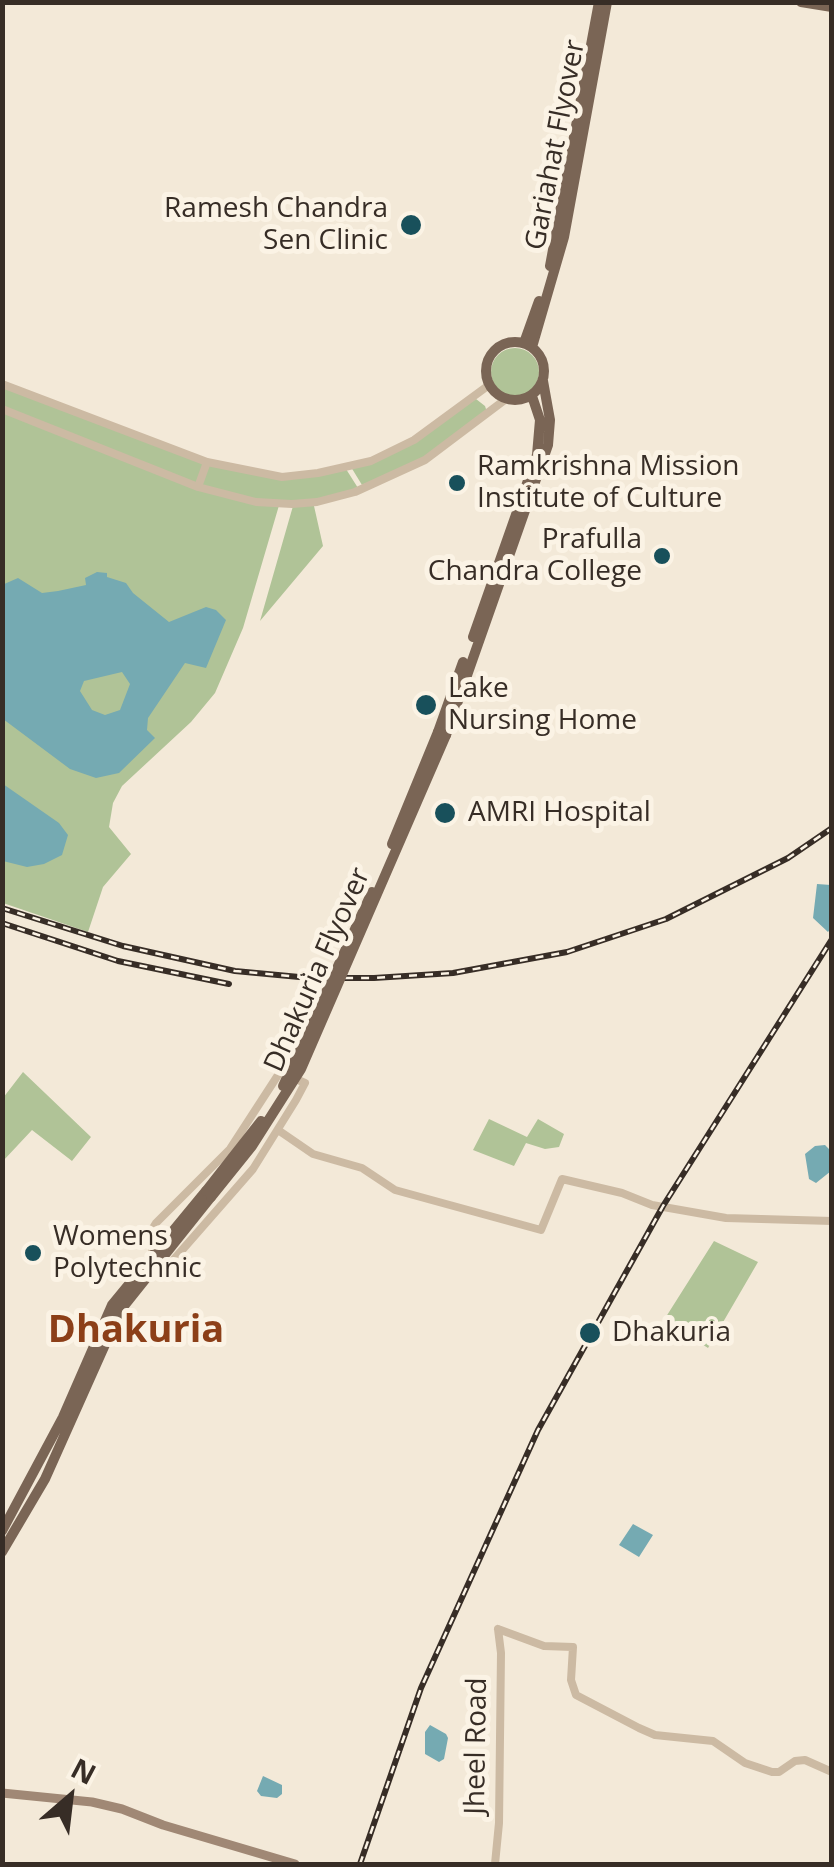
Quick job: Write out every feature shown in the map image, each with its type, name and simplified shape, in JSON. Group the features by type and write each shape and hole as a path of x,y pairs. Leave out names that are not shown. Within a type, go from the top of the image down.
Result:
{"main road":[{"name":"Gariahat Flyover","path":"553,267 599,2"},
{"name":"Gariahat Flyover","path":"528,345 553,267 607,2"},
{"path":"800,2 832,7"},
{"path":"450,711 501,586 548,444 550,420 544,364 528,345 508,342 490,354 486,375 489,385 506,399 532,396 544,381"},
{"path":"450,711 537,455 540,420 532,396"},
{"name":"Dhakuria Flyover","path":"161,1259 189,1227 258,1126 301,1052 450,711"},
{"path":"174,1208 189,1227"},
{"path":"2,1531 70,1402 104,1318 161,1259"},
{"path":"2,1552 45,1479 120,1311 161,1259"},
{"path":"2,1793 102,1804 294,1864"}],"street":[{"path":"2,384 207,462 282,477 318,474 370,461 414,440 489,385"},
{"path":"2,408 198,487 256,502 304,503 336,497 425,460 506,399"},
{"path":"198,487 207,462"},
{"path":"280,1072 305,1083 253,1168 189,1227 161,1259 148,1236 156,1222 174,1208 230,1149 280,1072"},
{"path":"278,1130 313,1154 362,1168 395,1190 541,1230 562,1179 674,1208 760,1220 832,1221"},
{"name":"Jheel Road","path":"495,1864 499,1823 498,1629 544,1646 572,1647 570,1680 576,1696 655,1735 712,1741 745,1762 772,1772 804,1760 832,1772"}],"green space":[{"path":"515,348 532,355 539,372 532,389 515,396 498,389 491,372 498,355"},
{"path":"2,386 205,462 198,484 3,408"},
{"path":"476,399 487,412 424,458 362,485 351,467 376,461"},
{"path":"2,412 201,485 208,464 282,479 346,469 358,488 320,500 280,502 243,628 215,693 191,722 122,786 113,803 109,827 131,854 103,887 88,932 3,903"},
{"path":"293,506 314,506 323,546 260,621"},
{"path":"23,1072 91,1137 72,1161 32,1130 3,1161 3,1098"},
{"path":"489,1119 527,1137 538,1119 564,1134 559,1147 545,1149 526,1143 514,1166 473,1150"},
{"path":"714,1241 758,1262 708,1348 664,1320"}],"water":[{"path":"97,572 107,573 107,577 126,583 169,622 206,607 226,620 206,668 185,663 148,718 147,730 155,738 119,773 96,778 70,769 3,719 2,585 18,578 42,593 86,585 85,578","holes":["122,672 130,684 120,710 105,715 92,710 80,691 84,681"]},
{"path":"3,784 59,823 68,835 62,855 27,867 3,861"},
{"path":"817,884 831,885 828,932 813,918"},
{"path":"825,1145 831,1151 831,1171 816,1183 809,1179 805,1154 815,1146"},
{"path":"633,1524 653,1535 639,1557 619,1545"},
{"path":"430,1725 448,1738 444,1759 439,1762 425,1754 425,1732"},
{"path":"263,1776 282,1785 282,1794 277,1798 261,1796 257,1791"}],"railway":[{"path":"2,908 123,946 235,971 310,978 453,973 567,952 666,919 788,858 832,828"},
{"path":"2,923 118,961 229,984"},
{"path":"360,1864 421,1688 538,1430 663,1206 832,939"}],"place":[{"name":"Ramesh Chandra Sen Clinic","path":"411,225"},
{"name":"Ramkrishna Mission Institute of Culture","path":"457,483"},
{"name":"Prafulla Chandra College","path":"662,556"},
{"name":"Lake Nursing Home","path":"426,705"},
{"name":"AMRI Hospital","path":"445,813"},
{"name":"Womens Polytechnic","path":"33,1253"},
{"name":"Dhakuria","path":"590,1333"}],"district":[{"name":"Dhakuria","path":"136,1331"}]}
